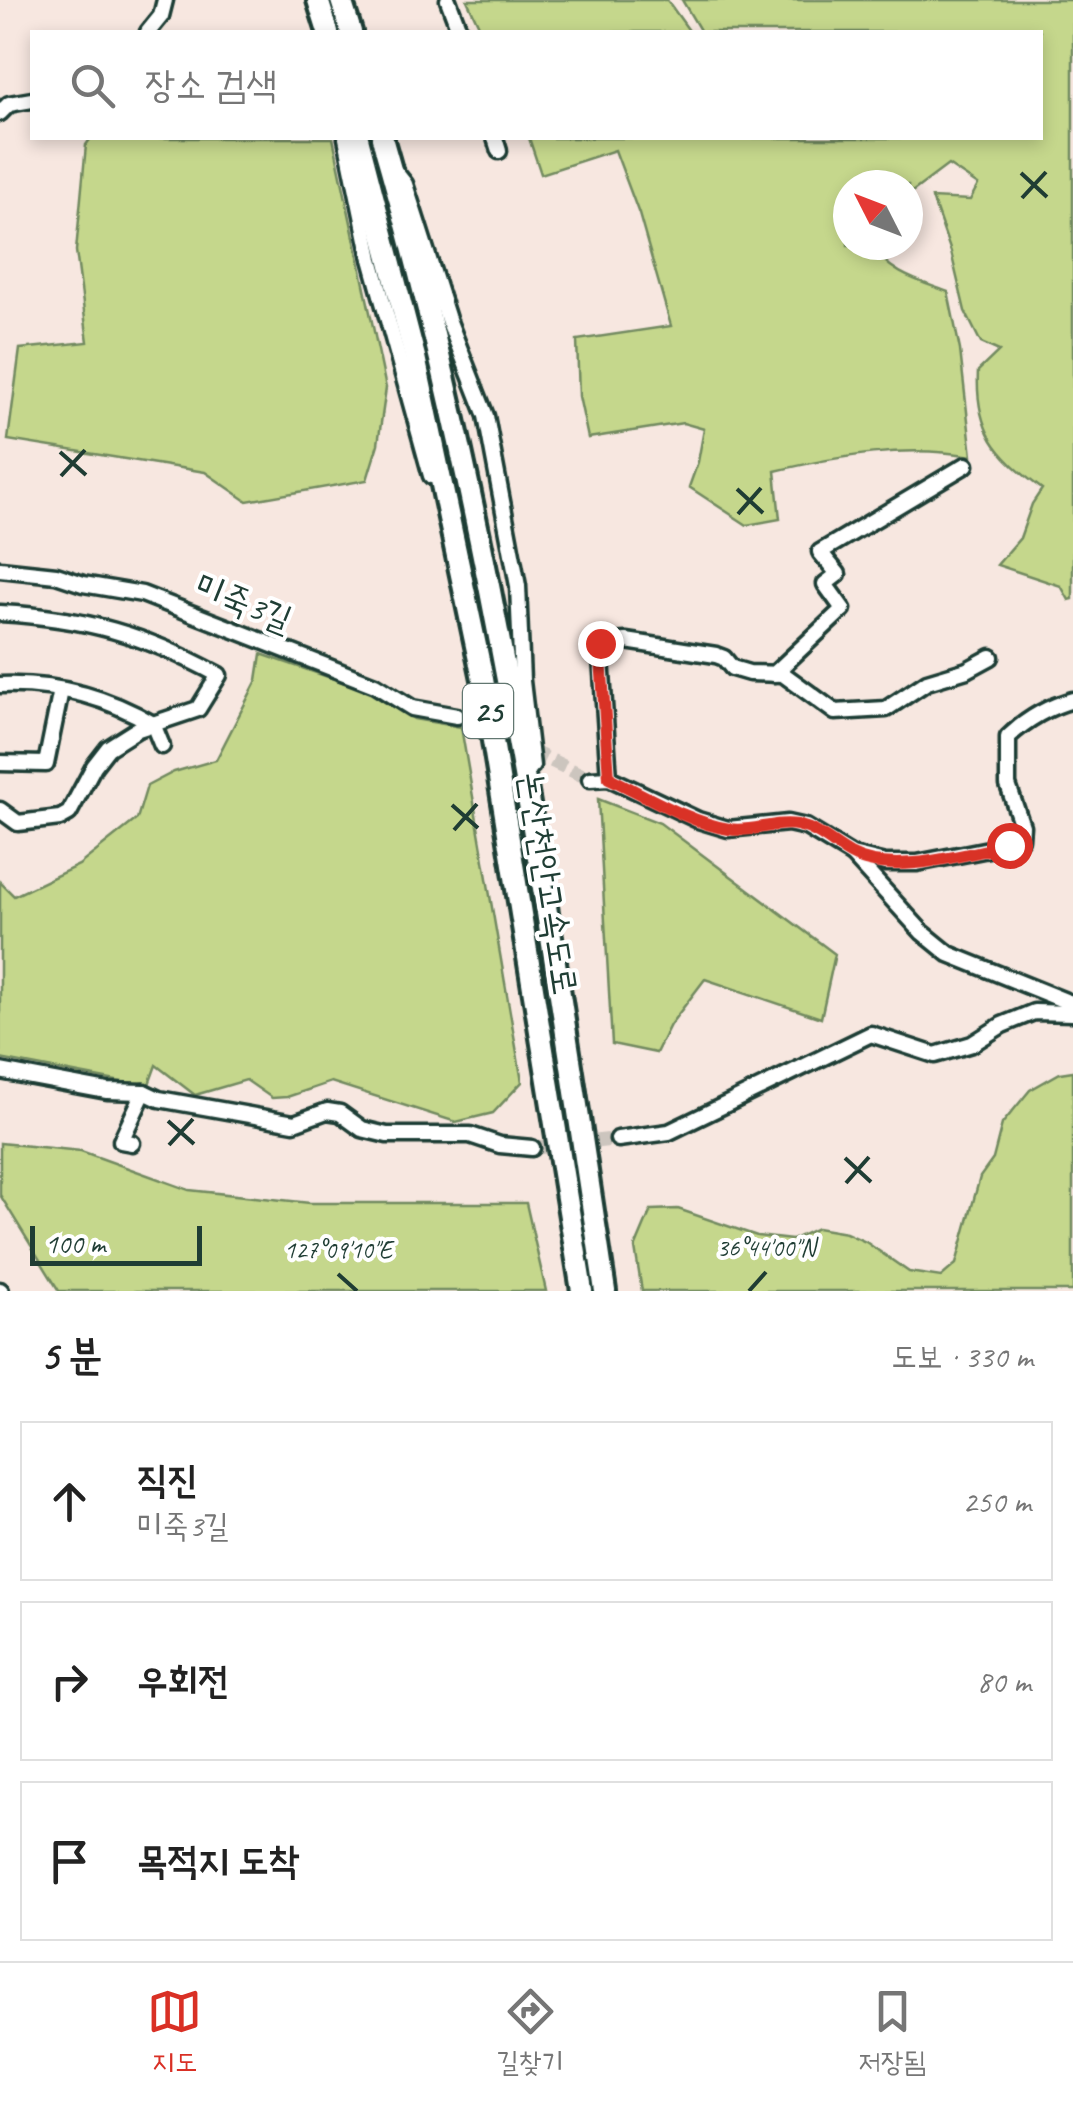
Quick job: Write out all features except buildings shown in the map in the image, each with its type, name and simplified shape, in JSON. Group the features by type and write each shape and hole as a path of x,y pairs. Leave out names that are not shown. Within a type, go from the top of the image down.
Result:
{"highway":[{"path":"318,0 327,30"},
{"path":"341,0 350,30"},
{"name":"논산천안고속도로","path":"359,140 415,357 462,575 486,699 582,1291"},
{"name":"논산천안고속도로","path":"383,140 414,257 495,616 564,1015 605,1291"}],"street":[{"path":"150,30 161,16 165,0"},
{"path":"448,0 459,30"},
{"path":"0,113 9,104 30,100"},
{"path":"346,140 371,259 449,554 462,575"},
{"path":"390,166 405,184 448,319 486,416 518,586 522,681 539,826 534,844"},
{"path":"774,674 842,609 825,584 838,574 820,552 966,465"},
{"name":"미죽3길","path":"0,568 56,575 142,594 374,686 412,708 457,716"},
{"path":"0,613 60,617 106,627 180,655 219,676 198,709 154,724 108,748 88,776 75,805 60,818 18,823 0,810"},
{"path":"609,778 600,643 626,640 716,655 732,668 783,674 835,712 886,708 927,682 992,657"},
{"path":"0,684 32,684 116,704 154,724 162,746"},
{"path":"0,763 46,764 61,690"},
{"path":"852,855 885,863 918,863 1009,845 1021,839 1022,826 1008,786 1008,737 1051,706 1073,700"},
{"path":"590,779 609,778 728,830 788,823 806,827 852,855 922,932 949,954 1073,1004"},
{"path":"618,1138 669,1132 871,1034 935,1055 972,1044 1002,1025 1034,1012 1073,1013"},
{"path":"0,1071 107,1091 144,1092 159,1100 294,1123 327,1111 340,1113 362,1129 386,1135 470,1134 500,1145 532,1148"},
{"path":"132,1143 120,1142 144,1092"}],"green space":[{"path":"467,0 667,0 689,30 481,30"},
{"path":"682,0 1073,0 1073,599 1069,600 1061,586 997,565 1020,538 1042,489 1001,453 980,410 978,371 999,351 981,343 965,311 951,252 932,198 970,200 978,185 948,165 923,184 923,170 833,170 833,260 884,260 916,280 948,292 960,350 972,456 922,451 873,453 775,471 780,519 747,525 689,487 704,429 683,423 588,438 579,396 577,340 671,326 639,214 615,150 541,174 530,140 1043,140 1043,30 700,30"},
{"path":"90,140 333,140 386,388 378,444 367,480 247,501 205,472 8,440 20,349 88,342 76,251"},
{"path":"261,654 369,691 414,719 461,727 522,1082 493,1113 456,1122 331,1082 287,1097 272,1098 246,1080 195,1095 156,1065 148,1087 0,1059 0,882 14,896 79,865 137,819 147,786 174,772 216,760 257,680"},
{"path":"598,799 660,823 835,954 821,1018 705,979 670,1025 656,1053 612,1044"},
{"path":"1073,1071 1073,1291 642,1291 635,1248 651,1210 678,1209 757,1236 792,1240 817,1228 846,1233 909,1272 941,1277 956,1264 980,1177 993,1159 1002,1124 1030,1090 1060,1073"},
{"path":"0,1143 81,1151 189,1190 310,1203 526,1203 546,1291 59,1291 0,1195"}],"tunnel":[{"path":"457,716 590,779"},
{"path":"532,1148 618,1139"}],"route":[{"path":"600,643 609,778 728,830 788,823 816,830 852,855 885,863 918,863 1009,845"}]}
